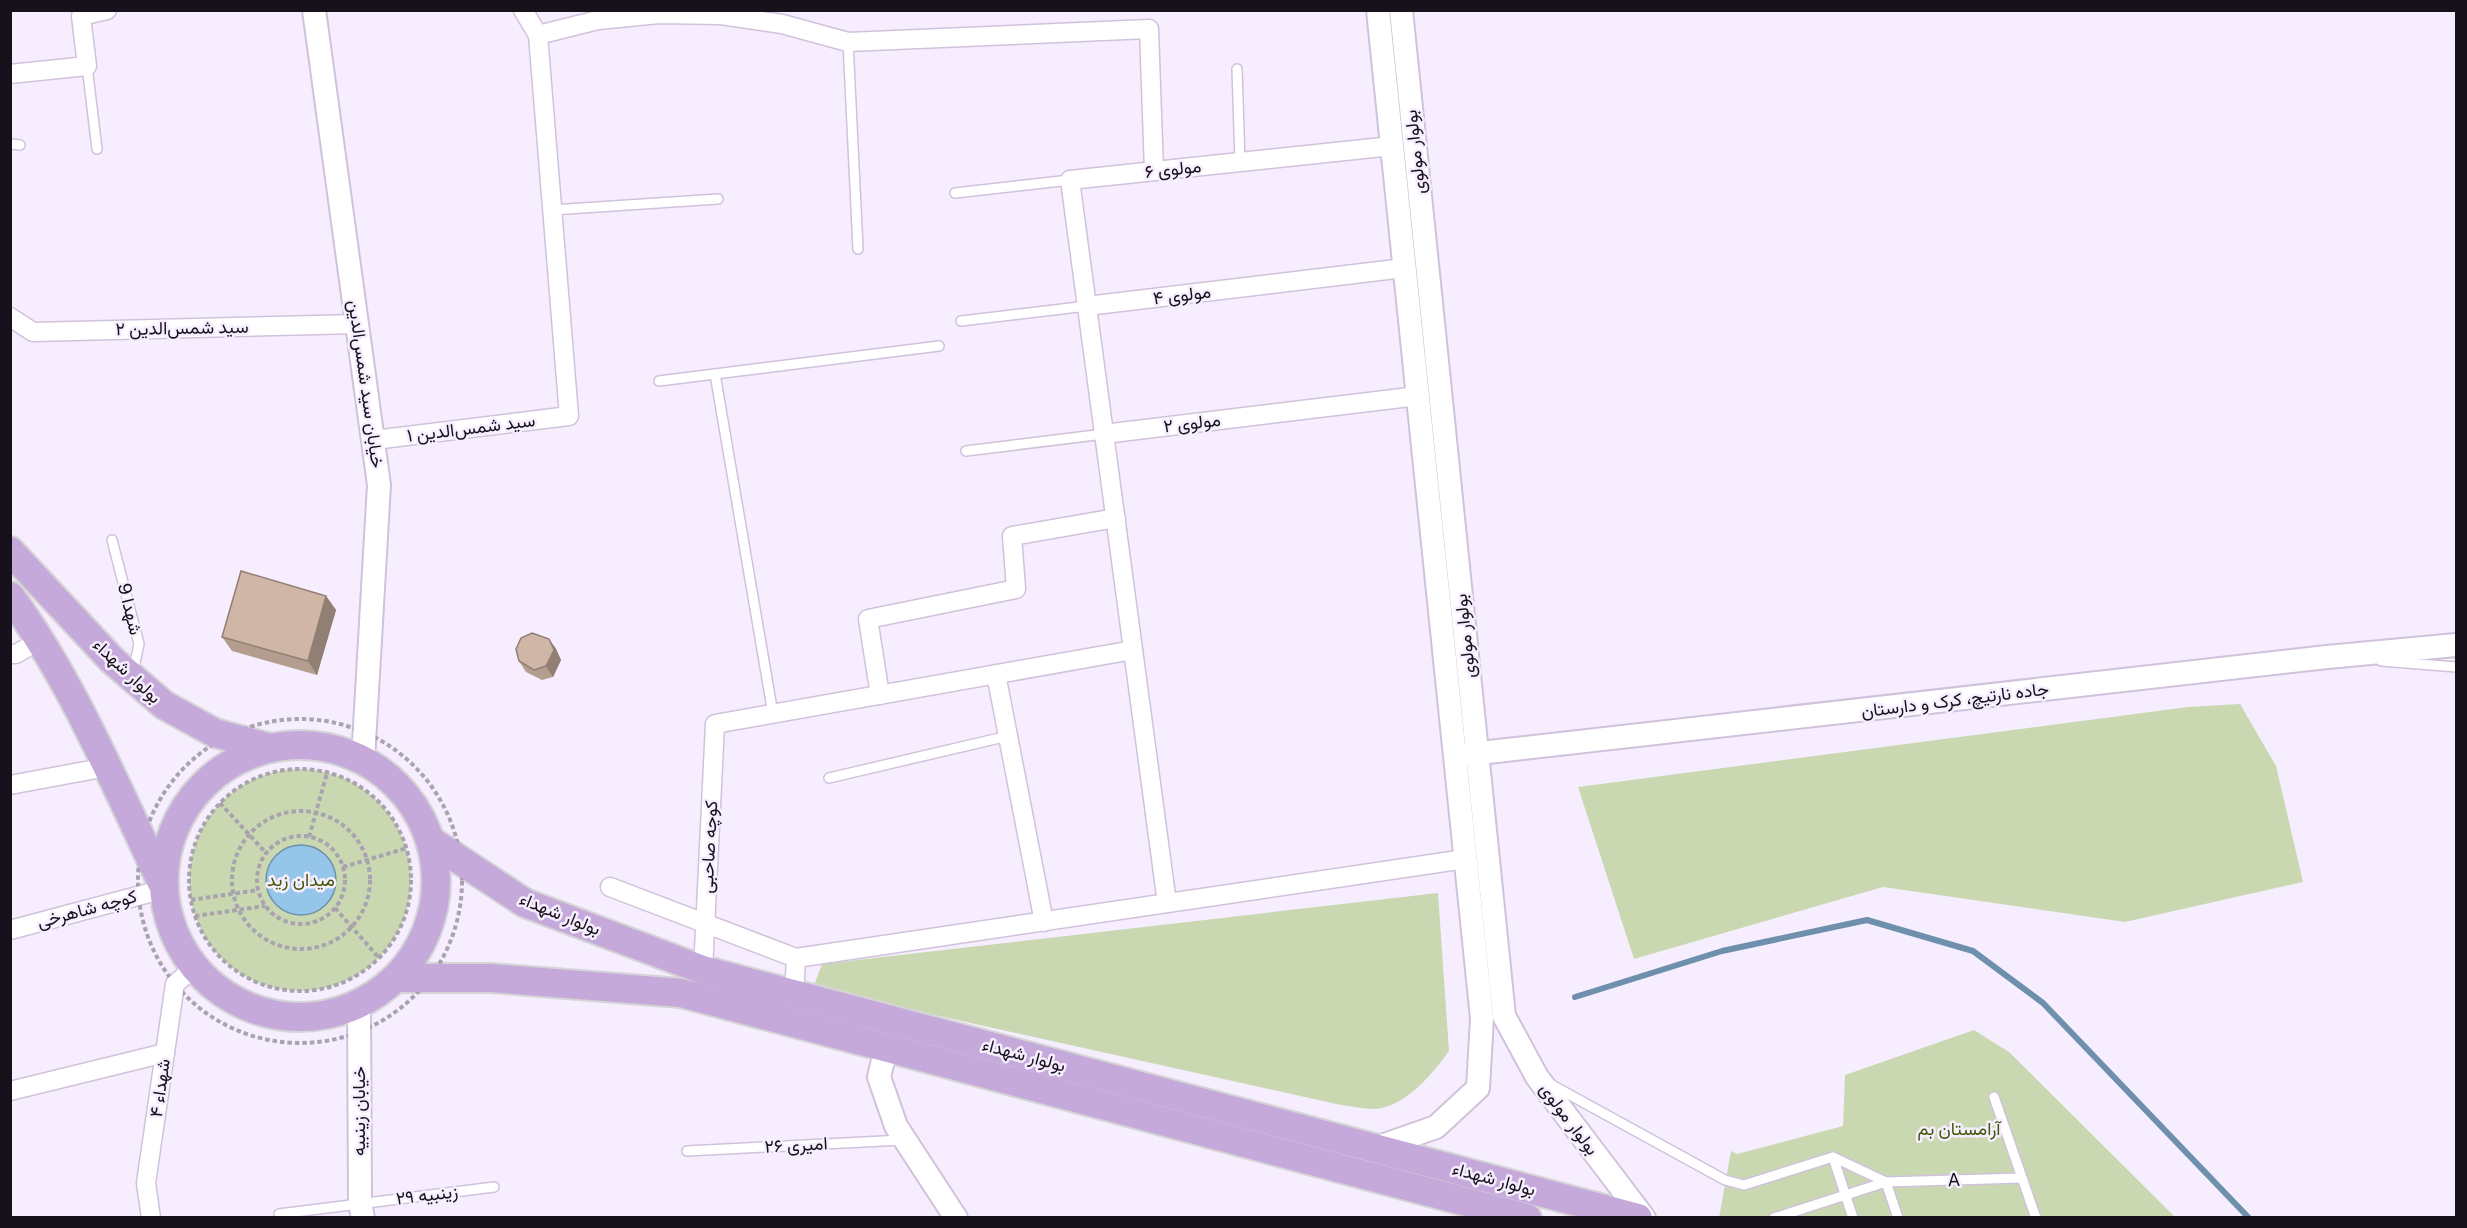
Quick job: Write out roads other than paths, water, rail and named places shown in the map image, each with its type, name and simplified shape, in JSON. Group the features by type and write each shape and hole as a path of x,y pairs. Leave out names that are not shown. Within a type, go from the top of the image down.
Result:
{"main road":[{"name":"بولوار شهداء","path":"10,551 112,660 164,705 215,733 271,748"},
{"path":"10,596 42,639 142,842 151,892 182,948 185,975 207,981 231,998 272,1014 359,1018 388,968 417,952 431,922 437,890 419,844 410,799 364,746 318,746 271,748 227,766 192,798 170,840 165,864 151,892"},
{"name":"بولوار شهداء","path":"419,844 462,861 525,903 704,970 1638,1218"},
{"name":"بولوار شهداء","path":"388,968 430,978 491,978 681,993 1527,1218"},
{"path":"1136,1114 1143,1086"}],"street":[{"path":"10,74 87,66 81,16 107,10"},
{"name":"خیابان سید شمس‌الدین","path":"314,10 380,484 364,746"},
{"path":"523,10 538,35 552,210"},
{"name":"بولوار مولوی","path":"1376,1148 1436,1128 1478,1088 1482,1018 1378,10"},
{"name":"بولوار مولوی","path":"1401,10 1504,1016 1537,1077 1644,1218"},
{"path":"538,35 598,20 659,14 782,17 848,42 1149,29 1154,171"},
{"name":"مولوی ۶","path":"1070,180 1392,146"},
{"path":"1070,180 1167,903"},
{"name":"سید شمس‌الدین ۱","path":"374,440 569,416 552,210"},
{"name":"مولوی ۴","path":"1087,306 1404,268"},
{"name":"سید شمس‌الدین ۲","path":"10,317 33,332 358,324"},
{"name":"مولوی ۲","path":"1104,434 1418,396"},
{"path":"880,695 868,619 1016,589 1012,536 1116,518"},
{"path":"10,654 16,654 42,639"},
{"name":"جاده نارتیچ، کرک و دارستان","path":"1455,756 2327,657 2457,645"},
{"path":"773,714 1133,650"},
{"path":"996,674 1044,922"},
{"name":"کوچه صاحبی","path":"704,970 715,724 773,714"},
{"path":"10,785 107,767"},
{"path":"610,887 796,958 1465,859"},
{"name":"کوچه شاهرخی","path":"10,930 151,892"},
{"path":"794,994 796,958"},
{"name":"شهداء ۴","path":"151,1218 146,1184 165,1053 185,975"},
{"path":"1482,1018 1504,1016"},
{"name":"خیابان زینبیه","path":"359,1018 361,1210"},
{"path":"886,1048 879,1077 896,1126 956,1218"},
{"path":"10,1091 165,1053"}],"lane":[{"path":"848,42 858,249"},
{"path":"87,66 97,148"},
{"path":"1237,69 1240,162"},
{"name":"مولوی ۶","path":"955,193 1070,180"},
{"path":"552,210 718,199"},
{"name":"مولوی ۴","path":"961,321 1087,306"},
{"path":"659,381 939,346"},
{"path":"715,374 773,714"},
{"name":"مولوی ۲","path":"966,451 1104,434"},
{"name":"شهدا 9","path":"112,540 138,644 132,678"},
{"path":"2327,657 2457,667"},
{"path":"829,778 1008,736"},
{"path":"1537,1077 1725,1180 1744,1185 1833,1157 1886,1182 1898,1218"},
{"path":"1994,1097 2036,1218"},
{"name":"امیری ۲۶","path":"687,1151 905,1140"},
{"path":"1833,1157 1854,1218"},
{"name":"A","path":"1886,1182 2022,1178"},
{"path":"1774,1218 1886,1182"},
{"name":"زینبیه ۲۹","path":"279,1214 361,1210 494,1187"}],"water":[{"path":"308,845 321,851 330,860 334,866 336,880 334,894 326,905 315,913 294,915 276,905 268,894 266,873 276,855 287,847"}],"waterway":[{"path":"1575,997 1722,951 1867,920 1973,951 2043,1003 2249,1218"}],"park label":[{"name":"میدان زید","path":"301,880"},
{"name":"آرامستان بم","path":"1959,1129"}]}
